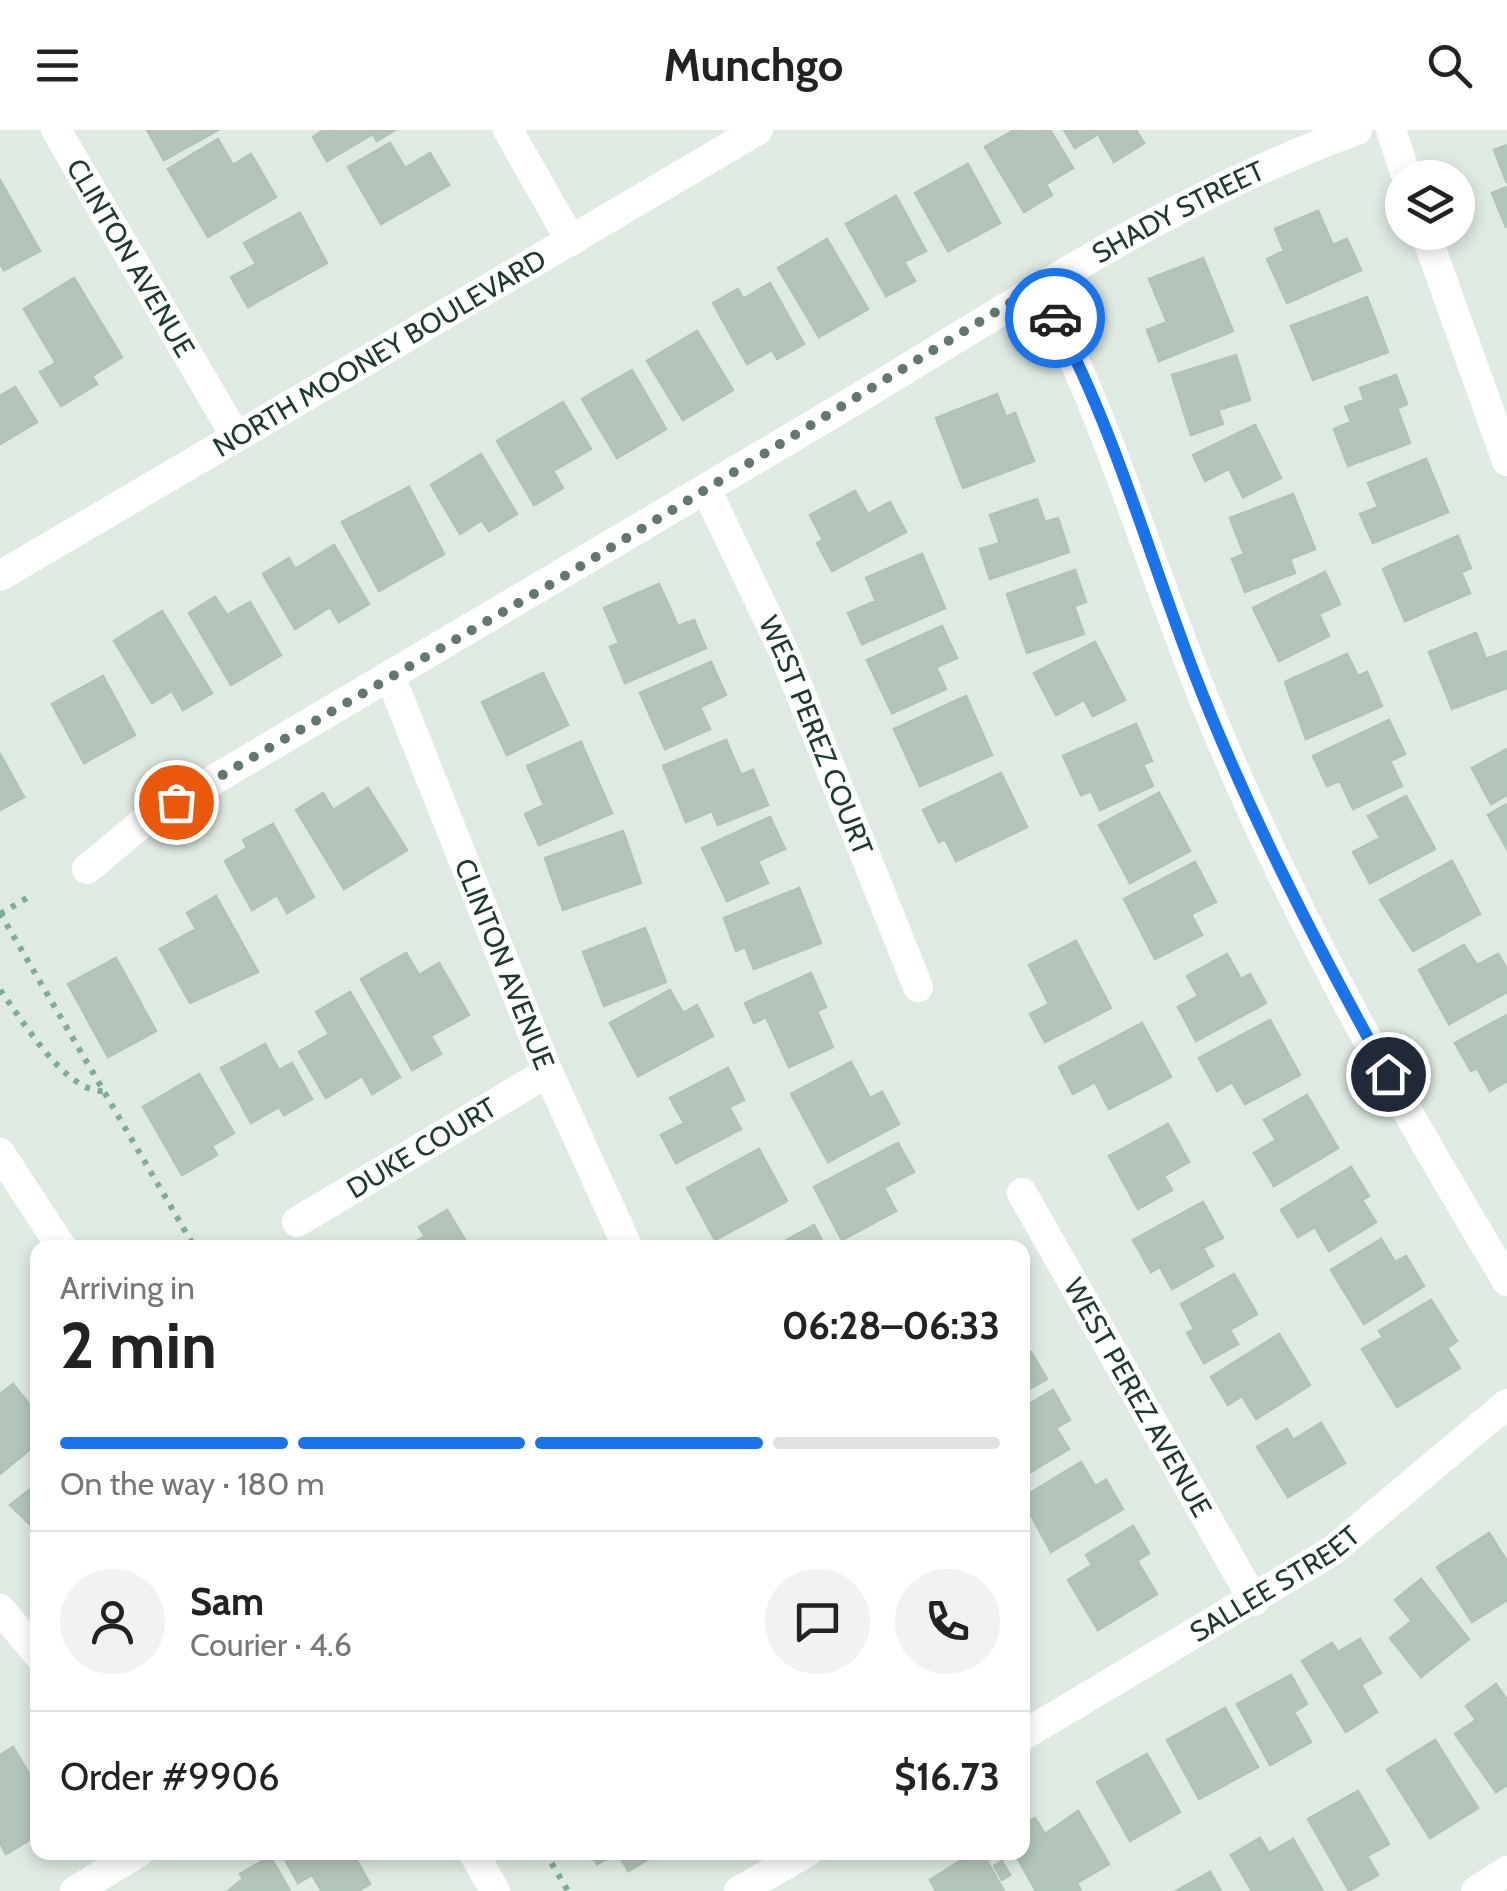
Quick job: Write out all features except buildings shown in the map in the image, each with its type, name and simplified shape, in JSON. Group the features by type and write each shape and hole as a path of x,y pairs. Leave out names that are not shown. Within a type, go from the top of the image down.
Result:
{"street":[{"name":"CLINTON AVENUE","path":"56,130 234,435"},
{"path":"508,130 572,241"},
{"name":"NORTH MOONEY BOULEVARD","path":"0,576 758,130"},
{"name":"SHADY STREET","path":"87,869 146,820 706,489 1038,286 1210,191 1356,130"},
{"path":"1391,130 1401,160"},
{"path":"1432,250 1507,461"},
{"path":"1038,286 1072,350 1211,716 1263,832 1353,1012 1507,1280"},
{"name":"WEST PEREZ COURT","path":"706,489 783,650 918,986"},
{"name":"CLINTON AVENUE","path":"390,676 548,1072 624,1240"},
{"name":"DUKE COURT","path":"297,1222 548,1072"},
{"path":"0,1154 57,1240"},
{"name":"WEST PEREZ AVENUE","path":"1022,1193 1254,1602"},
{"name":"SALLEE STREET","path":"1030,1731 1254,1602 1361,1529 1507,1404"},
{"path":"0,1609 30,1645"},
{"path":"75,1891 127,1860"},
{"path":"478,1860 495,1891"},
{"path":"739,1891 793,1860"},
{"path":"1476,1891 1507,1871"}],"path":[{"path":"32,895 0,913 190,1240"},
{"path":"0,990 64,1073 85,1089 104,1091"},
{"path":"551,1860 568,1891"}],"way so far":[{"path":"176,802 558,580 1038,286 1055,318"}],"route":[{"path":"1055,318 1106,436 1211,716 1263,832 1388,1074"}]}
